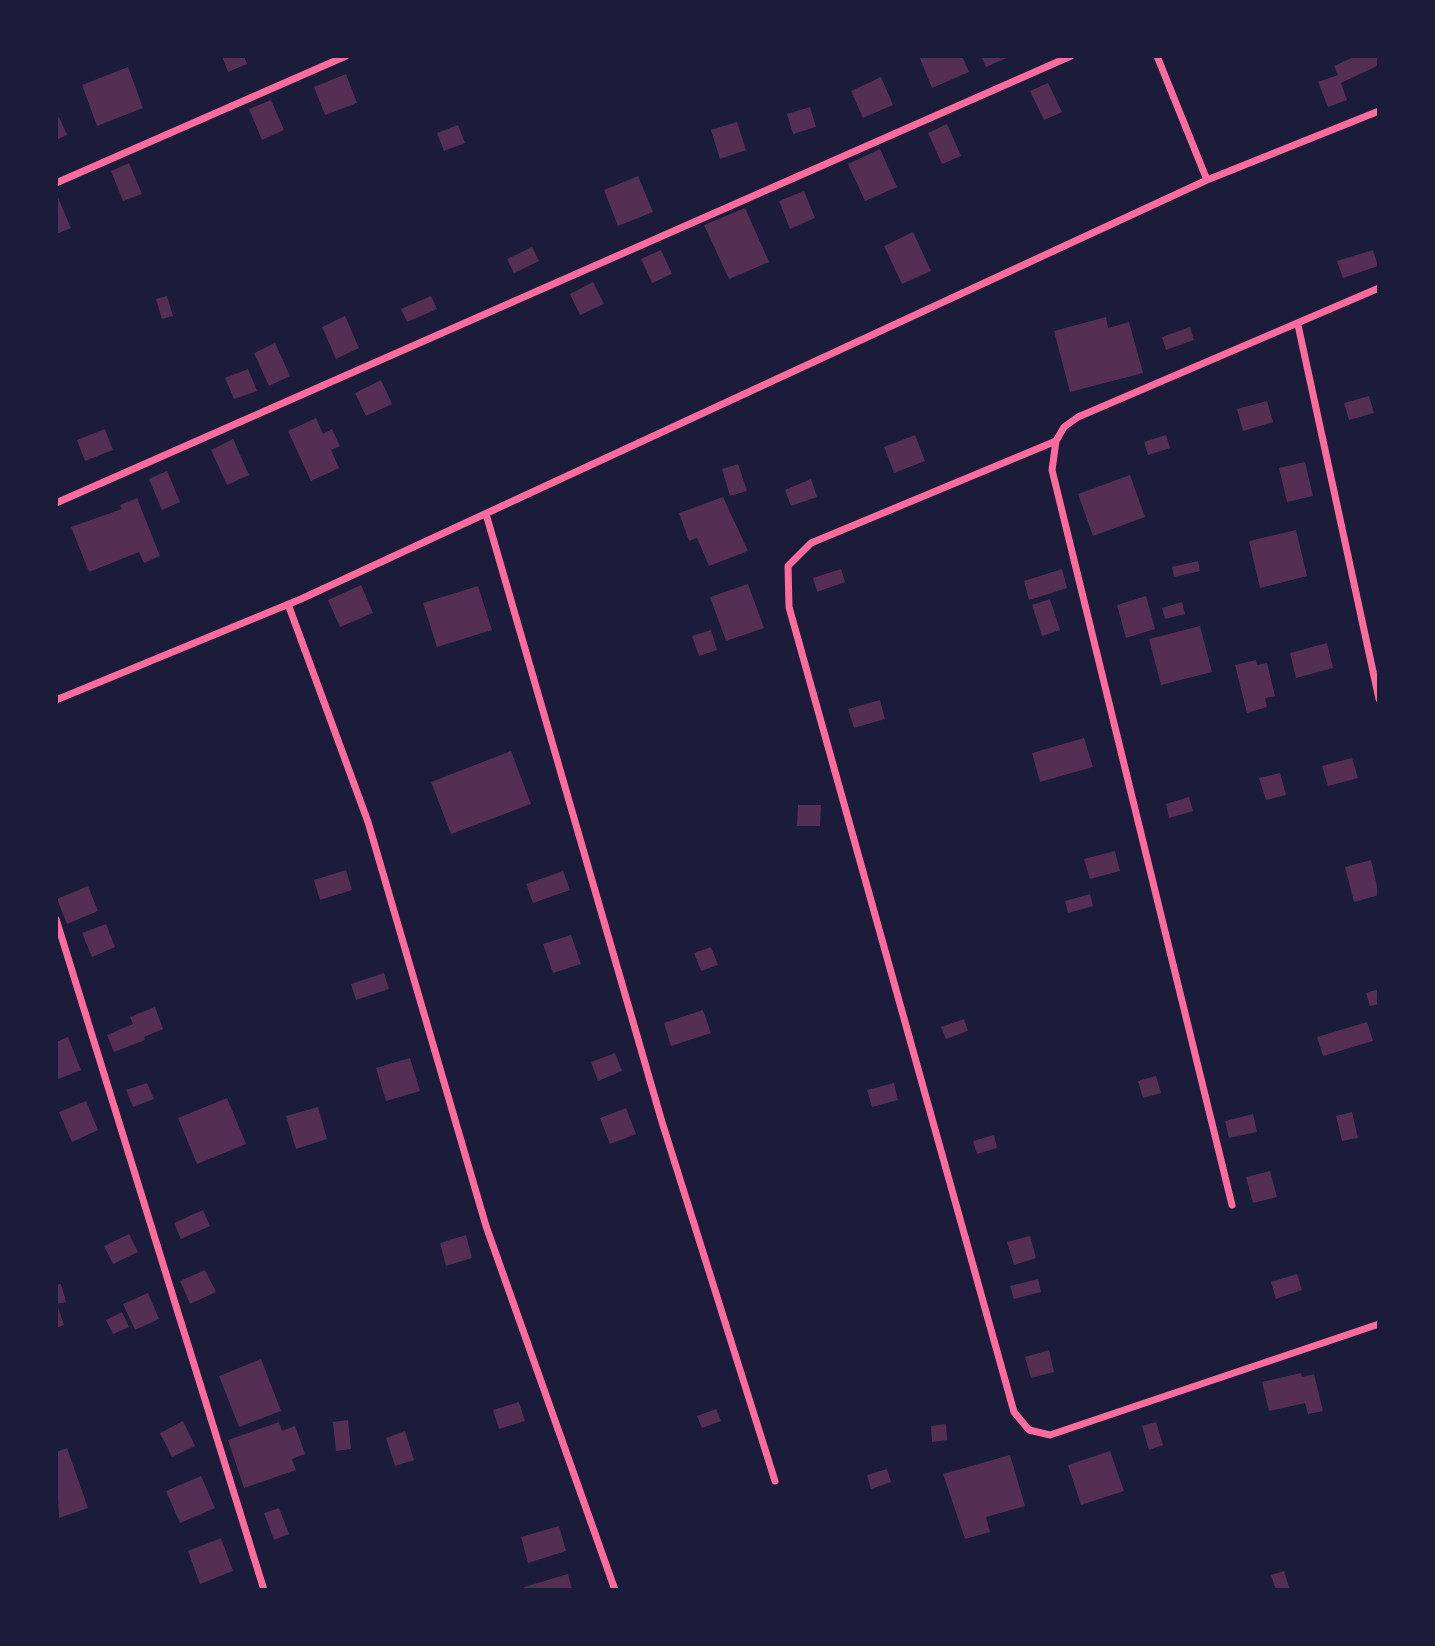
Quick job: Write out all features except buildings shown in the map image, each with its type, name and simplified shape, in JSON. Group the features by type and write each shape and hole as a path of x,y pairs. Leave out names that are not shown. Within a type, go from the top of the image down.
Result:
{"street":[{"path":"56,183 346,56"},
{"path":"56,503 1071,56"},
{"path":"1157,56 1207,180"},
{"path":"56,700 288,604 1207,180 1379,111"},
{"path":"1232,1205 1052,470 1056,441 1063,427 1078,417 1298,325 1379,288"},
{"path":"1298,325 1379,699"},
{"path":"1056,441 811,543 788,566 789,607 1014,1412 1029,1430 1050,1435 1379,1324"},
{"path":"486,514 662,1122 775,1481"},
{"path":"288,604 368,822 486,1226 615,1590"},
{"path":"56,919 264,1590"}]}
